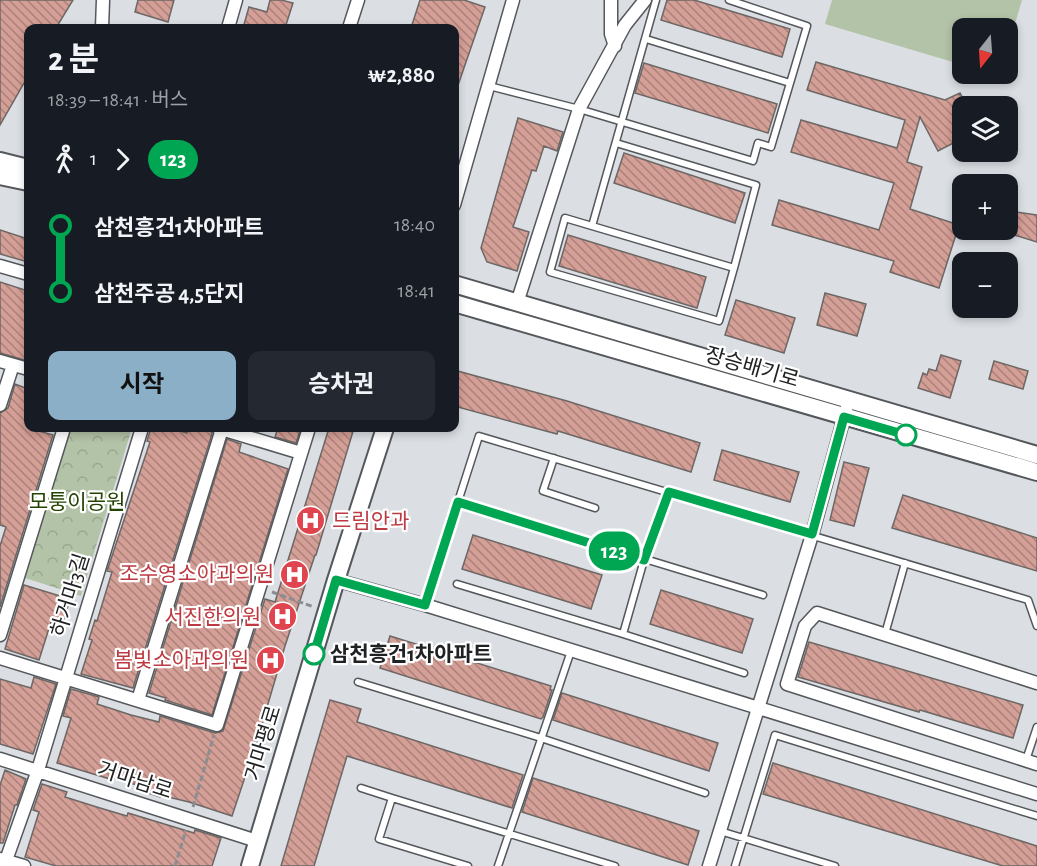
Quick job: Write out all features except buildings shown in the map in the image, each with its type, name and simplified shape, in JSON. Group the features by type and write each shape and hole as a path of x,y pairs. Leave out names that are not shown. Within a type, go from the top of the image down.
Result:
{"street":[{"path":"102,24 103,0"},
{"path":"229,24 236,0"},
{"path":"350,24 358,0"},
{"path":"459,188 511,0"},
{"path":"611,0 611,34 615,46"},
{"path":"517,303 579,109 626,25 645,0"},
{"path":"0,160 24,167"},
{"path":"0,176 24,181"},
{"path":"0,267 24,273"},
{"name":"장승배기로","path":"459,286 1037,455"},
{"name":"장승배기로","path":"459,304 1037,472"},
{"path":"0,361 24,368"},
{"path":"0,405 13,365"},
{"path":"709,866 812,534 849,400"},
{"path":"0,635 63,432"},
{"name":"하거마3길","path":"3,862 38,770 141,432"},
{"path":"138,700 219,432"},
{"path":"233,432 301,453"},
{"path":"0,658 217,725 308,432"},
{"name":"거마평로","path":"250,866 336,580 384,432"},
{"path":"336,580 425,605 1037,794"},
{"path":"1032,763 787,684 805,626 817,613 1037,683"},
{"name":"거마남로","path":"0,759 257,841"},
{"path":"3,862 24,866"}],"lane":[{"path":"592,226 656,0"},
{"path":"488,86 579,109 753,161 758,143 771,147 807,26 729,0"},
{"path":"646,39 790,83"},
{"path":"616,143 756,186 734,268 719,321 550,272 565,218 734,268"},
{"path":"425,605 479,436 1028,600 1037,626"},
{"path":"554,458 543,491 595,508"},
{"path":"623,634 644,560 669,492"},
{"path":"458,502 764,595"},
{"path":"884,635 905,563"},
{"path":"457,584 744,673"},
{"path":"498,866 571,650"},
{"path":"358,682 541,738 705,793"},
{"path":"1032,763 1037,727"},
{"path":"735,866 775,735 1037,816"},
{"path":"362,788 615,866"},
{"path":"392,798 379,839 468,866"},
{"path":"720,831 835,866"}],"path":[{"path":"259,588 327,611"},
{"path":"175,866 217,725"}],"green space":[{"path":"832,0 1022,0 1017,18 952,18 952,62 825,24"},
{"name":"모퉁이공원","path":"67,432 131,432 81,596 22,577"}],"bus line":[{"name":"123","path":"314,654 336,580 425,605 458,502 644,560 669,492 812,534 844,417 906,435"}],"place":[{"name":"드림안과","path":"311,521"},
{"name":"조수영소아과의원","path":"295,574"},
{"name":"서진한의원","path":"282,617"},
{"name":"삼천흥건1차아파트","path":"314,654"},
{"name":"봄빛소아과의원","path":"270,660"}]}
